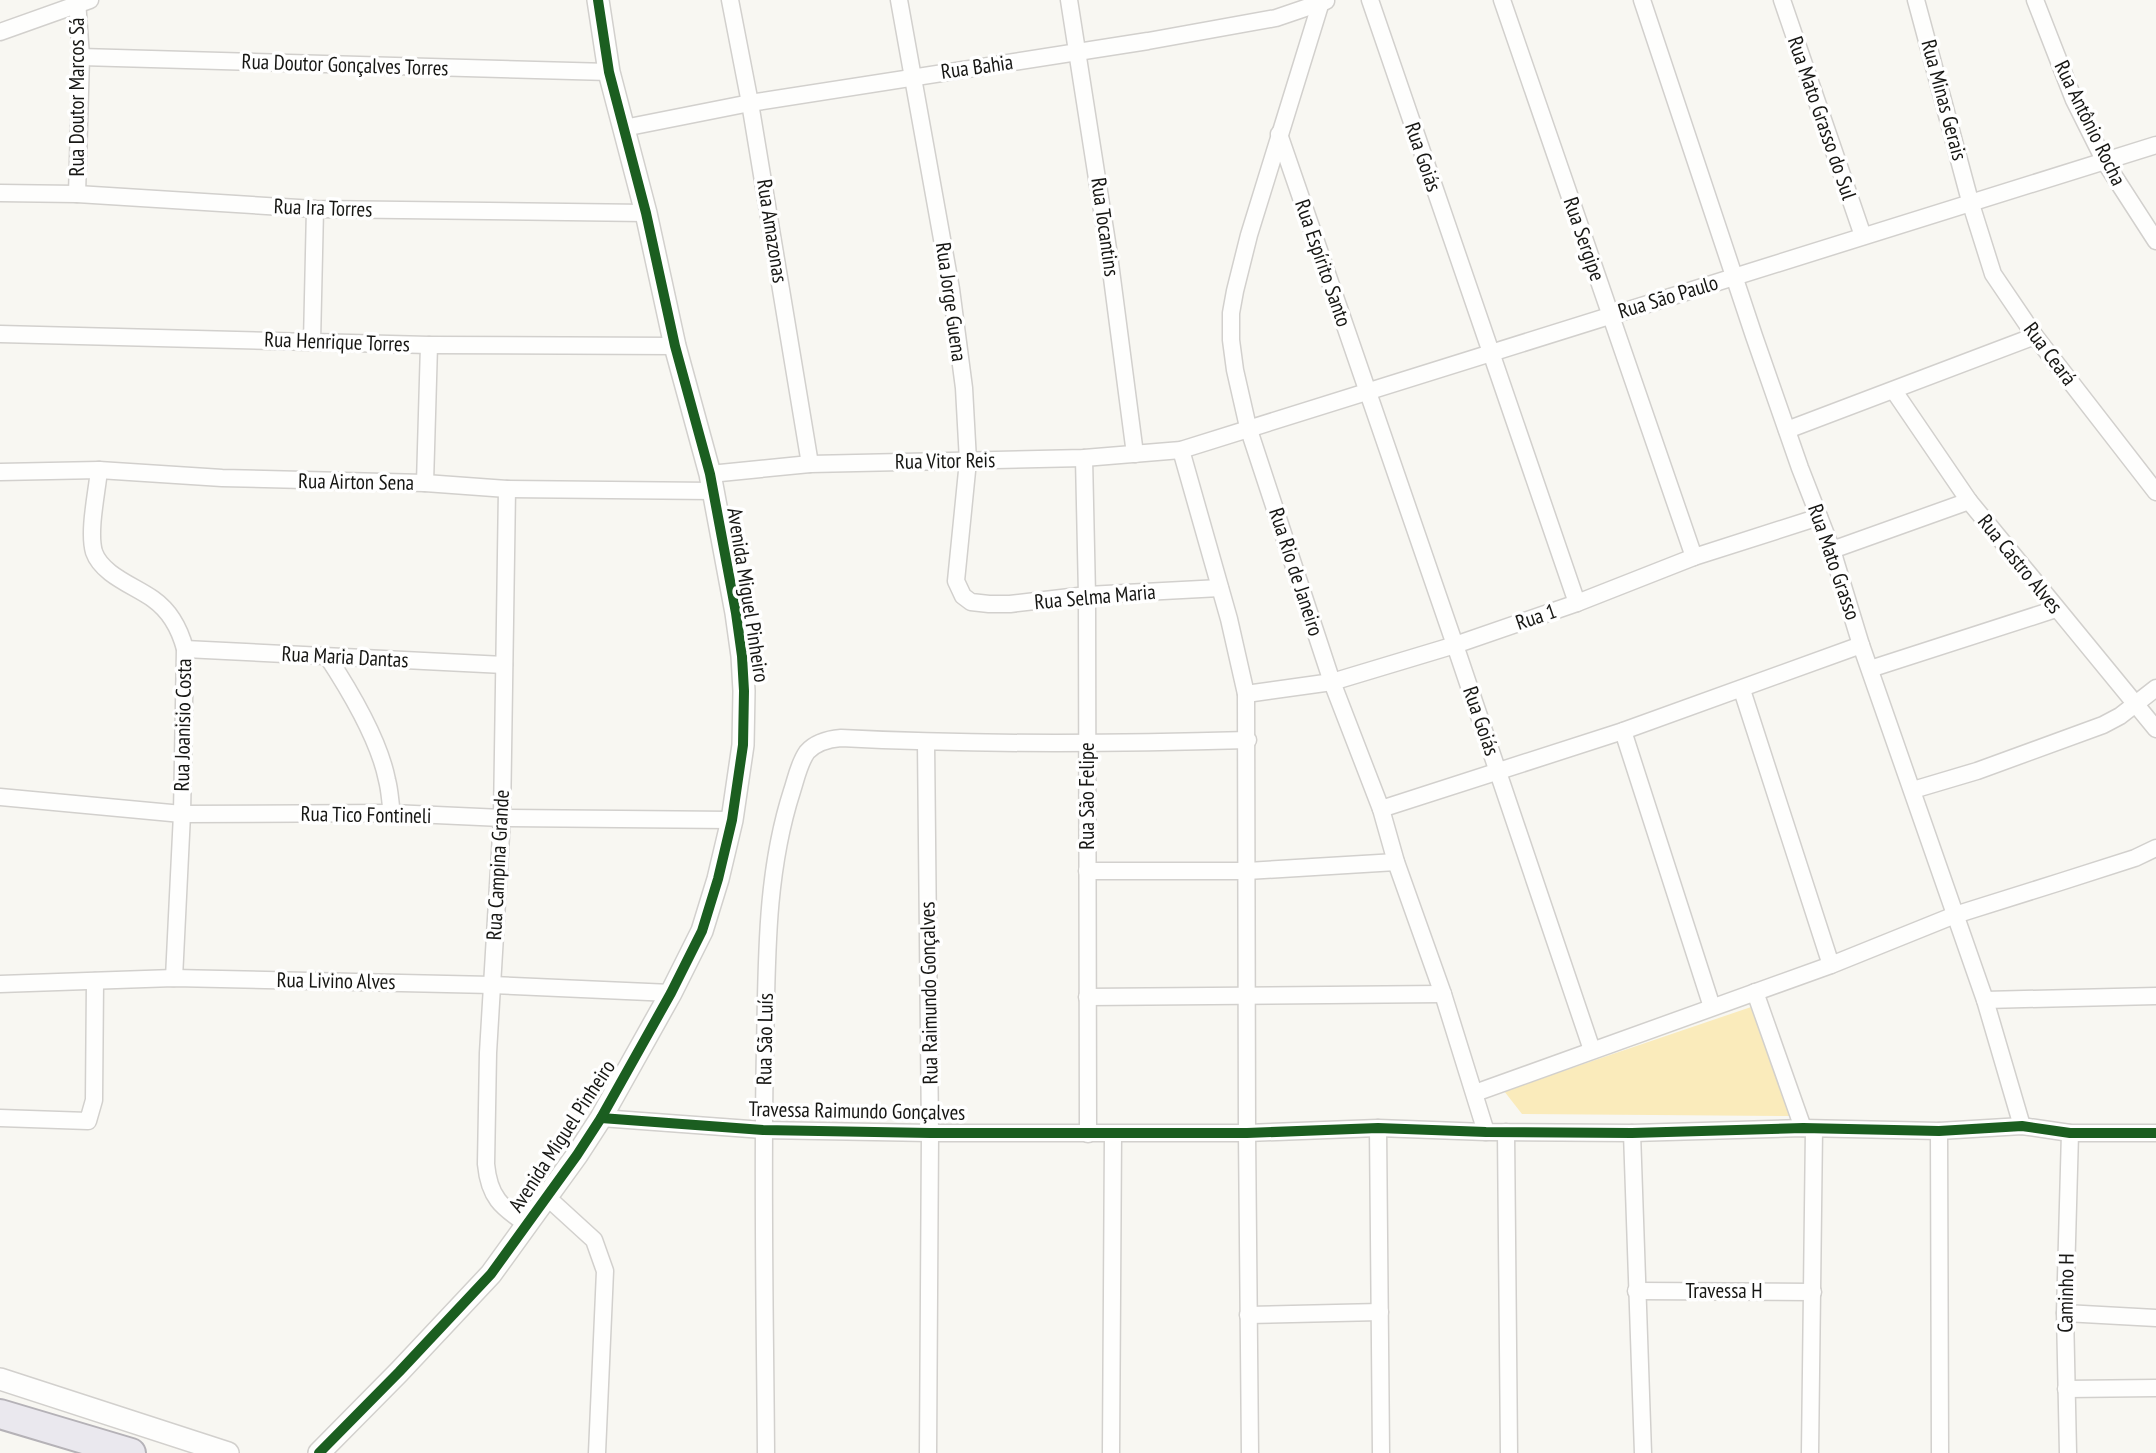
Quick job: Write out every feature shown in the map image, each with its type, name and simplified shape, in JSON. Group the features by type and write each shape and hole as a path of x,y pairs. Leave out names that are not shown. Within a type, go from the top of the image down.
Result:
{"highway":[{"path":"0,1414 131,1453"}],"street":[{"name":"Avenida Miguel Pinheiro","path":"318,1453 491,1274 548,1198 601,1118 671,993 702,931 732,820 743,745 742,656 711,482 675,346 646,214 609,72 598,0"},
{"name":"Rua Amazonas","path":"730,0 750,103 810,464"},
{"name":"Rua Jorge Guena","path":"899,0 951,289 964,388 968,461 956,581 963,596 971,602"},
{"name":"Rua Tocantins","path":"1069,0 1109,255 1135,454"},
{"path":"1276,18 1279,0"},
{"name":"Rua Goiás","path":"1370,0 1577,603"},
{"name":"Rua Sergipe","path":"1502,0 1694,557"},
{"name":"Rua Mato Grasso","path":"1642,0 1787,430 1832,550 1861,645 1985,1000 2022,1126"},
{"name":"Rua Mato Grasso do Sul","path":"1782,0 1863,236"},
{"name":"Rua Minas Gerais","path":"1916,0 1970,201"},
{"name":"Rua Antônio Rocha","path":"2035,0 2074,100 2105,162 2156,241"},
{"name":"Rua Bahia","path":"624,128 750,103 913,76 1079,53 1276,18 1325,1"},
{"name":"Rua Rio de Janeiro","path":"1325,1 1279,134 1248,235 1231,313 1235,370 1248,427 1332,682 1381,809 1396,862 1443,994 1486,1132"},
{"path":"0,33 81,2"},
{"name":"Rua Doutor Marcos Sá","path":"77,194 81,2"},
{"name":"Rua Doutor Gonçalves Torres","path":"81,57 609,72"},
{"name":"Rua Espírito Santo","path":"1279,134 1367,392"},
{"name":"Rua São Paulo","path":"1181,450 2156,145"},
{"name":"Rua Ira Torres","path":"0,193 77,194 315,209 646,214"},
{"name":"Rua Ceará","path":"1970,201 1993,274 2035,336 2156,492"},
{"path":"312,342 315,209"},
{"name":"Rua Henrique Torres","path":"0,334 429,345 675,346"},
{"path":"1787,430 2035,336"},
{"path":"425,483 429,345"},
{"name":"Rua Castro Alves","path":"1894,391 1969,501 2133,706 2156,729"},
{"name":"Rua Goiás","path":"1367,392 1592,1051"},
{"path":"1181,450 1238,652 1246,694 1250,1453"},
{"name":"Rua Vitor Reis","path":"711,482 810,464 1084,458 1181,450"},
{"name":"Rua São Felipe","path":"1084,458 1087,595 1088,1134"},
{"name":"Rua Airton Sena","path":"0,472 99,470 309,481 425,483 507,489 711,482"},
{"name":"Rua Joanisio Costa","path":"99,470 94,552 108,570 156,601 168,613 181,634 185,649 182,814 174,978"},
{"name":"Rua Campina Grande","path":"507,489 502,818 487,1109 488,1178 493,1196 509,1212 528,1224"},
{"path":"1832,550 1969,501"},
{"name":"Rua 1","path":"1246,694 1332,682 1455,645 1577,603 1694,557 1819,517"},
{"name":"Rua Selma Maria","path":"971,602 1010,604 1087,595 1220,588"},
{"path":"1870,669 2056,609"},
{"path":"1381,809 1742,690 1861,645"},
{"name":"Rua Maria Dantas","path":"185,649 504,665"},
{"path":"327,656 380,757 392,813"},
{"path":"1913,790 1977,771 2103,725 2156,688"},
{"path":"1742,690 1831,965"},
{"path":"1623,730 1712,1007"},
{"name":"Rua São Luís","path":"766,1453 763,1130 767,943 778,840 792,789 807,752 814,746 831,738 926,742"},
{"path":"926,742 1086,745 1248,740"},
{"name":"Rua Raimundo Gonçalves","path":"926,742 930,1133 929,1453"},
{"name":"Rua Tico Fontineli","path":"0,797 182,814 392,813 502,818 732,820"},
{"path":"1475,1093 1831,965 1955,915 2085,874 2156,848"},
{"path":"1087,871 1247,871 1396,862"},
{"name":"Rua Livino Alves","path":"0,984 174,978 492,985 671,993"},
{"path":"0,1118 88,1121 94,1100 95,981"},
{"path":"1755,992 1809,1128 1813,1292 1810,1453"},
{"path":"1087,997 1443,994"},
{"path":"1985,1000 2156,996"},
{"name":"Travessa Raimundo Gonçalves","path":"601,1118 763,1130 930,1133 1247,1133 1378,1128 1632,1133 1809,1128 1939,1131 2022,1126 2070,1133 2156,1133"},
{"path":"1378,1128 1381,1453"},
{"path":"1939,1131 1940,1453"},
{"path":"1506,1132 1509,1453"},
{"path":"1632,1133 1643,1453"},
{"name":"Caminho H","path":"2068,1453 2065,1314 2070,1133"},
{"path":"1111,1453 1112,1134"},
{"path":"548,1198 594,1240 605,1271 597,1453"},
{"name":"Travessa H","path":"1636,1291 1813,1292"},
{"path":"1248,1315 1380,1312"},
{"path":"2065,1314 2156,1318"},
{"path":"0,1380 228,1453"},
{"path":"2066,1389 2156,1388"}],"shaded area":[{"path":"1754,1006 1793,1116 1522,1114 1504,1091"}],"cycle path":[{"path":"319,1453 491,1274 577,1155 601,1118 671,993 702,931 732,820 743,745 744,691 736,613 710,474 675,346 646,213 609,72 598,0"},
{"path":"601,1118 763,1130 930,1133 1247,1133 1378,1128 1632,1133 1803,1128 1939,1131 2022,1126 2070,1133 2156,1133"}]}
